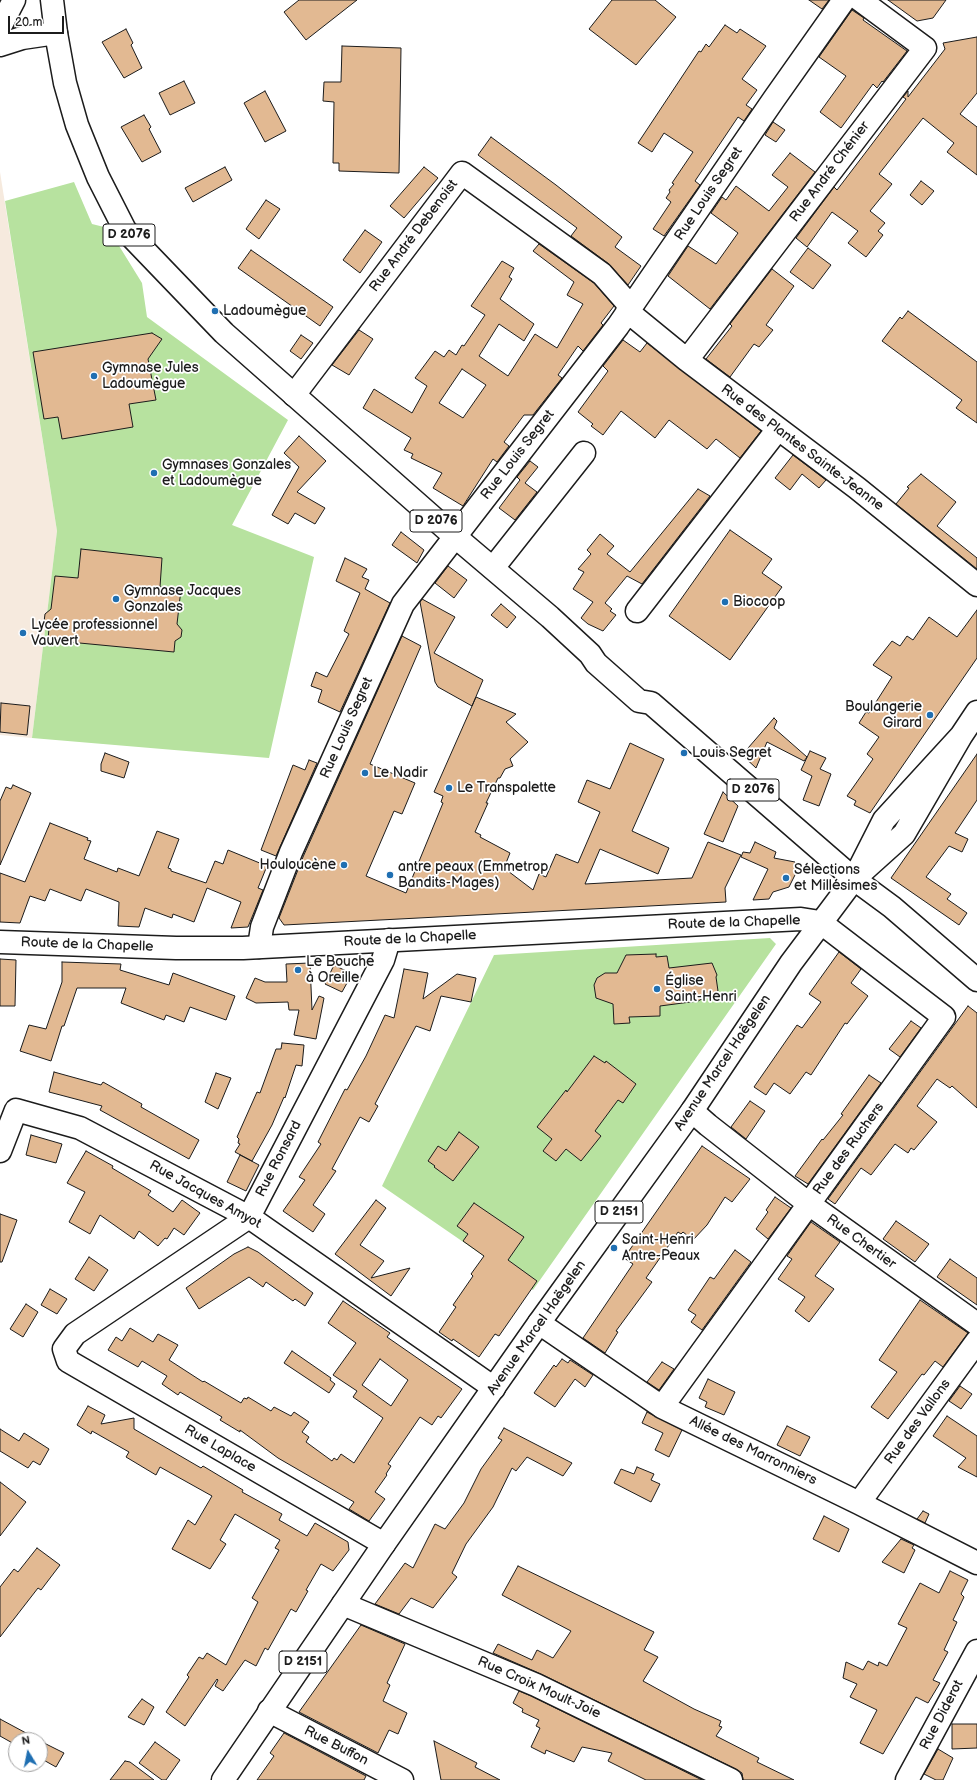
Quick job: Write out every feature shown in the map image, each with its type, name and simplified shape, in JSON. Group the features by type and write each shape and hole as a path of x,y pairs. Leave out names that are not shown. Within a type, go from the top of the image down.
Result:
{"street":[{"path":"0,27 14,0"},
{"name":"D 2076","path":"52,0 65,83 77,125 98,177 125,230 207,316 454,537 493,568 590,654 596,663 639,700 650,703 854,878 892,907 977,980"},
{"name":"Rue Louis Segret","path":"259,947 262,927 291,852 402,604 618,326 844,0"},
{"name":"Rue André Chénier","path":"687,360 925,48 860,0"},
{"path":"0,45 22,38 56,33"},
{"name":"Rue André Debenoist","path":"289,390 462,173 602,274 629,309"},
{"name":"Rue des Plantes Sainte-Jeanne","path":"629,309 687,360 857,488 977,584"},
{"path":"637,611 778,429"},
{"path":"493,568 584,453"},
{"name":"Avenue Marcel Haëgelen","path":"223,1780 384,1544 539,1323 692,1111 820,922 854,878 884,820 961,736 977,712"},
{"name":"Route de la Chapelle","path":"0,942 176,948 259,947 801,918 820,922"},
{"name":"Rue des Ruchers","path":"662,1407 944,1017 820,922"},
{"name":"Rue Ronsard","path":"64,1349 75,1334 249,1217 383,960 388,940"},
{"name":"Rue Jacques Amyot","path":"0,1151 16,1110 80,1128 249,1217 494,1388"},
{"name":"Rue Chertier","path":"692,1111 809,1204 977,1324"},
{"name":"Allée des Marronniers","path":"539,1323 662,1407 859,1503 977,1563"},
{"name":"Rue des Vallons","path":"859,1503 977,1341"},
{"name":"Rue Laplace","path":"64,1349 68,1362 384,1544"},
{"name":"Rue Croix Moult-Joie","path":"344,1604 536,1685 731,1780"},
{"name":"Rue Diderot","path":"907,1780 977,1651"},
{"name":"Rue Buffon","path":"269,1712 402,1780"}],"shaded area":[{"path":"0,172 57,531 32,738 0,735"}],"green space":[{"name":"Gymnases Gonzales et Ladoumègue","path":"74,182 92,224 108,228 142,283 147,317 288,420 232,525 314,557 269,758 32,738 57,531 5,201"},
{"path":"770,938 776,944 533,1290 382,1186 494,955"}],"building":[{"path":"299,0 357,0 306,40 284,12"},
{"path":"612,0 655,0 676,17 636,65 589,29"},
{"path":"809,0 829,0 822,9"},
{"path":"888,0 946,0 933,18 917,21"},
{"path":"852,10 864,18 863,20 907,51 877,88 873,84 841,128 820,112 846,76 819,57"},
{"path":"725,25 737,33 740,29 766,46 742,79 757,90 746,105 752,109 744,121 738,117 695,181 700,185 664,236 653,229 671,202 666,198 670,192 669,190 674,184 672,183 693,152 664,133 652,152 638,143 699,51 701,52 706,44 709,47"},
{"path":"126,29 133,43 131,45 142,68 124,78 102,42"},
{"path":"977,37 977,93 960,114 977,127 977,175 947,152 954,143 923,118 879,174 892,184 870,211 885,223 878,231 883,235 866,257 848,243 858,231 832,212 807,247 796,238 834,187 837,190 869,148 906,99 903,97 908,91 908,97 945,49 943,43"},
{"path":"342,46 401,48 399,173 339,171 339,163 333,163 334,102 323,101 324,82 341,82"},
{"path":"184,81 195,103 170,115 159,93"},
{"path":"265,91 286,131 265,142 244,103"},
{"path":"144,115 151,127 149,129 161,152 142,162 121,127"},
{"path":"773,122 785,130 776,142 765,135"},
{"path":"491,137 556,185 622,237 615,247 641,266 628,285 609,264 571,236 577,228 478,155"},
{"path":"790,153 815,172 710,309 668,276 688,246 716,264 738,233 711,213 722,197 726,200 736,186 769,211 788,187 772,175"},
{"path":"225,167 232,180 193,202 185,188"},
{"path":"424,167 438,178 404,218 390,206"},
{"path":"921,181 934,191 922,205 910,195"},
{"path":"266,200 280,209 259,239 246,229"},
{"path":"365,230 382,242 360,273 343,260"},
{"path":"539,244 594,283 614,306 601,323 603,325 583,351 578,346 558,375 562,378 533,415 524,415 504,442 509,446 497,462 493,459 463,506 433,488 442,473 411,458 413,454 404,450 411,438 363,408 374,389 412,413 427,386 415,378 435,351 444,357 449,350 456,355 462,345 464,346 485,315 471,306 502,261 514,268 509,277 512,279 500,299 534,324 524,341 499,324 479,356 508,376 535,334 557,348 583,304 567,295 574,282 533,251","holes":["462,369 486,385 463,418 439,403"]},
{"path":"808,248 831,265 813,289 790,272"},
{"path":"251,250 333,307 320,326 238,268"},
{"path":"772,269 794,286 766,325 773,330 759,347 754,344 730,377 706,359 732,326 730,324"},
{"path":"908,311 977,362 977,423 956,408 962,400 882,341 900,317 902,319"},
{"path":"359,330 373,339 349,375 332,365"},
{"name":"Gymnase Jules Ladoumègue","path":"152,333 162,339 148,359 156,400 129,404 133,427 62,439 58,417 44,419 33,352"},
{"path":"301,335 313,343 301,359 290,351"},
{"path":"623,340 640,352 647,343 761,431 740,458 716,439 707,449 669,420 655,438 621,411 603,435 591,426 593,424 578,412 608,371 603,366"},
{"path":"299,436 326,461 297,492 325,508 315,524 295,513 288,524 272,515 299,467 284,453"},
{"path":"793,455 826,480 819,488 802,474 790,490 775,478"},
{"path":"530,461 538,467 525,483 537,492 515,520 499,508 520,480 517,477"},
{"path":"921,474 956,502 937,526 977,558 977,569 896,504 909,488 907,487"},
{"path":"698,489 710,496 642,584 627,576 605,603 612,609 610,611 616,615 603,631 588,624 581,618 593,602 573,589 584,572 578,569 591,554 587,550 600,534 614,546 607,554 630,572"},
{"name":"Biocoop","path":"730,530 772,559 762,573 782,587 730,660 669,616"},
{"path":"401,532 424,550 417,563 392,545"},
{"name":"Gymnase Jacques Gonzales","path":"81,549 162,558 160,587 181,589 177,624 182,630 181,637 175,641 174,652 48,640 49,628 44,622 45,614 51,609 55,576 78,578"},
{"path":"345,558 367,569 362,577 369,580 365,589 390,603 340,712 318,702 322,690 311,686 316,672 327,677 349,634 344,631 360,593 336,581"},
{"path":"448,566 467,580 454,598 435,583"},
{"path":"422,599 455,617 434,653 483,680 472,706 438,687 435,682 420,602"},
{"path":"501,604 516,617 507,628 491,615"},
{"path":"977,610 977,658 870,813 854,805 856,801 847,796 873,759 867,754 879,737 859,723 866,712 869,713 892,677 873,665 892,641 900,646 907,636 913,640 929,617 957,637"},
{"path":"402,636 421,646 370,764 415,783 402,814 394,811 366,876 406,893 443,803 441,802 443,796 434,792 476,697 516,714 506,722 528,742 510,759 513,766 505,769 500,778 498,778 486,803 488,803 475,832 481,835 480,837 510,853 504,868 533,890 539,874 546,877 556,854 578,863 600,812 578,802 587,780 610,789 630,743 664,759 632,831 669,848 658,874 600,849 585,884 692,878 708,842 741,855 725,888 726,902 284,925 279,918 303,857"},
{"path":"1,703 30,706 27,735 0,732"},
{"path":"774,718 777,721 774,728 807,757 804,761 767,742 756,768 742,755"},
{"path":"810,751 826,758 820,769 831,774 819,806 803,800 812,776 801,770"},
{"path":"105,753 129,762 124,778 101,771 101,764"},
{"path":"977,754 977,800 955,833 968,839 962,852 949,846 926,877 951,894 947,899 967,913 959,925 891,878"},
{"path":"309,760 317,763 276,856 261,850 293,765 305,770"},
{"path":"13,785 31,793 0,865 0,801 6,787 11,789"},
{"path":"723,792 738,806 723,842 704,834"},
{"path":"50,823 88,838 87,840 91,841 84,859 117,872 118,868 139,876 157,831 179,839 168,868 171,869 171,871 206,883 215,861 223,864 228,850 267,866 258,888 263,890 248,927 231,928 241,902 207,888 194,922 173,914 172,918 145,908 139,927 118,926 119,902 86,889 81,901 50,889 45,901 30,896 20,923 0,922 0,873 25,882"},
{"path":"755,842 776,852 774,858 795,862 797,871 789,887 773,892 769,899 753,900 768,869 741,857 743,852 750,853"},
{"path":"839,952 861,969 851,983 868,996 847,1024 845,1023 811,1075 806,1072 790,1094 774,1083 766,1095 754,1087 797,1025 802,1028 821,1002 809,994"},
{"name":"Église Saint-Henri","path":"656,954 656,957 667,956 669,968 712,963 717,975 718,991 698,1001 660,1006 660,1016 629,1017 630,1023 614,1024 613,1004 596,998 594,985 597,978 605,973 617,973 626,955"},
{"path":"0,959 16,960 15,1006 0,1006"},
{"path":"62,962 121,964 120,970 169,985 173,973 235,996 226,1020 190,1007 184,1022 166,1015 164,1020 121,1003 126,988 77,988 64,1026 62,1026 51,1061 20,1051 29,1025 46,1029 62,982"},
{"path":"310,963 312,1010 319,996 324,998 316,1039 294,1035 299,1010 289,1010 288,1002 256,1003 246,998 255,978 265,982 287,982 286,964"},
{"path":"334,965 352,974 342,992 325,984"},
{"path":"404,969 428,973 423,999 457,974 476,978 471,1002 441,996 430,1031 416,1026 375,1104 378,1106 369,1122 360,1117 332,1169 336,1171 313,1205 325,1214 313,1232 283,1211 305,1180 299,1177 321,1144 318,1142 345,1089 347,1090 366,1056 385,1015 394,1018"},
{"path":"968,1006 977,1013 977,1108 952,1086 950,1088 937,1079 917,1106 937,1122 914,1150 911,1148 908,1153 895,1144 871,1175 861,1168 835,1204 828,1199"},
{"path":"911,1021 921,1028 900,1057 889,1049"},
{"path":"282,1043 304,1045 302,1066 296,1065 285,1098 284,1097 272,1125 252,1161 235,1152 240,1144 238,1143 239,1139 237,1137 257,1092 260,1093 276,1049 281,1049"},
{"path":"594,1056 605,1063 606,1061 636,1084 623,1103 618,1100 595,1131 601,1136 581,1161 566,1149 556,1161 543,1151 552,1139 537,1127 566,1090 567,1092"},
{"path":"54,1072 101,1085 103,1082 142,1104 141,1107 199,1140 189,1159 100,1110 102,1106 49,1092"},
{"path":"216,1073 231,1078 218,1109 205,1102"},
{"path":"869,1075 881,1083 808,1184 795,1176 822,1139 823,1140 843,1115 841,1114"},
{"path":"750,1101 765,1111 746,1139 731,1127"},
{"path":"459,1132 479,1147 453,1181 428,1161 438,1146 446,1151"},
{"path":"31,1135 62,1144 56,1163 26,1155"},
{"path":"702,1146 750,1179 732,1202 725,1197 707,1225 693,1240 683,1232 681,1234 678,1232 646,1278 652,1282 616,1331 618,1332 605,1353 583,1338 633,1264 624,1258"},
{"path":"86,1151 113,1166 112,1168 151,1191 148,1195 173,1212 182,1200 200,1213 184,1235 174,1228 167,1239 165,1238 158,1246 139,1231 134,1239 100,1215 90,1234 69,1222 85,1192 67,1183"},
{"path":"240,1155 259,1165 246,1191 227,1182"},
{"path":"775,1197 791,1208 768,1239 756,1229 768,1212 766,1210"},
{"path":"376,1200 386,1208 360,1245 384,1261 371,1278 410,1268 391,1296 335,1254"},
{"path":"474,1203 524,1237 508,1260 537,1281 499,1336 495,1334 479,1357 453,1339 452,1341 439,1332 456,1307 453,1305 473,1276 471,1274 484,1256 463,1241 468,1234 457,1226"},
{"path":"0,1214 17,1220 2,1262 0,1262"},
{"path":"896,1221 929,1244 915,1262 883,1239"},
{"path":"811,1222 840,1242 815,1276 834,1289 809,1322 795,1311 805,1297 778,1279 792,1259 787,1256"},
{"path":"248,1247 258,1252 313,1293 305,1306 295,1299 293,1301 266,1282 263,1287 249,1277 199,1309 186,1288 234,1254"},
{"path":"735,1250 751,1262 702,1330 691,1322 696,1315 688,1310 710,1277 714,1279"},
{"path":"89,1257 108,1270 94,1291 75,1279"},
{"path":"950,1259 977,1278 977,1305 937,1277"},
{"path":"50,1289 67,1299 57,1314 41,1305"},
{"path":"920,1300 968,1333 943,1367 935,1361 924,1375 922,1374 888,1419 871,1407 897,1372 879,1360"},
{"path":"343,1301 390,1333 387,1337 462,1389 441,1418 438,1416 432,1425 420,1417 388,1464 391,1466 386,1474 387,1475 375,1492 385,1499 369,1521 349,1509 354,1502 278,1458 240,1430 240,1432 220,1420 222,1417 180,1392 178,1395 162,1384 167,1376 142,1361 138,1367 108,1350 116,1337 122,1341 130,1328 153,1342 158,1334 178,1345 169,1360 203,1382 204,1381 241,1403 244,1398 247,1399 248,1397 271,1411 274,1407 291,1416 294,1412 309,1422 302,1432 309,1437 306,1442 332,1461 334,1458 337,1460 341,1454 354,1463 383,1418 353,1397 357,1391 333,1375 356,1343 328,1323","holes":["380,1359 408,1380 391,1406 362,1385"]},
{"path":"26,1304 38,1312 23,1337 10,1329"},
{"path":"292,1351 331,1378 330,1380 335,1384 329,1393 284,1363"},
{"path":"562,1359 568,1363 570,1360 593,1375 585,1387 575,1379 555,1407 534,1393 554,1365 556,1367"},
{"path":"662,1362 674,1369 659,1390 647,1382"},
{"path":"708,1379 735,1392 724,1415 705,1407 707,1402 699,1398"},
{"path":"960,1386 972,1394 961,1409 949,1401"},
{"path":"88,1406 105,1415 101,1424 134,1418 134,1429 201,1468 203,1466 243,1490 242,1492 282,1514 279,1520 307,1536 315,1523 348,1542 349,1550 333,1571 321,1564 306,1590 308,1591 296,1612 291,1609 268,1650 265,1648 256,1666 245,1660 223,1691 215,1686 218,1680 217,1679 185,1726 166,1712 189,1677 187,1675 199,1657 203,1659 207,1653 226,1665 258,1602 252,1598 279,1550 275,1548 280,1540 235,1514 220,1540 226,1544 210,1569 172,1549 188,1520 195,1525 212,1496 160,1467 156,1475 126,1457 129,1452 92,1431 91,1434 77,1425"},
{"path":"647,1412 682,1430 669,1457 655,1450 663,1433 642,1423"},
{"path":"947,1416 977,1436 977,1477 958,1467 966,1458 933,1436"},
{"path":"787,1426 810,1437 800,1456 777,1445"},
{"path":"504,1428 572,1463 563,1476 527,1457 516,1471 512,1468 493,1507 466,1544 452,1573 457,1577 433,1608 411,1598 399,1614 375,1604 405,1563 413,1568 435,1524 445,1529 464,1503 481,1469 502,1440 498,1438"},
{"path":"0,1429 19,1441 24,1433 49,1449 40,1465 33,1461 28,1468 0,1451"},
{"path":"637,1467 654,1474 651,1480 660,1484 651,1502 614,1483 621,1469 634,1474"},
{"path":"0,1482 26,1502 0,1536"},
{"path":"923,1511 929,1514 925,1523 917,1519"},
{"path":"824,1516 849,1529 839,1552 813,1539"},
{"path":"901,1539 914,1545 912,1548 915,1550 904,1573 882,1562"},
{"path":"37,1548 60,1565 41,1590 38,1588 0,1637 0,1587 14,1569 18,1572"},
{"path":"518,1566 654,1632 644,1650 658,1657 643,1681 694,1709 721,1721 719,1726 722,1727 716,1736 759,1758 757,1762 794,1780 743,1780 742,1773 736,1769 541,1674 493,1653 498,1644 532,1660 537,1650 553,1658 571,1631 502,1595"},
{"path":"950,1571 968,1580 961,1594 964,1597 953,1620 957,1622 944,1650 948,1652 933,1680 940,1683 928,1703 916,1697 883,1754 860,1743 877,1710 850,1697 857,1684 843,1678 846,1662 863,1670 868,1661 878,1666 879,1662 887,1666 907,1628 898,1624 920,1583 939,1593"},
{"path":"361,1625 405,1644 387,1683 390,1685 383,1701 407,1713 398,1734 389,1730 378,1753 299,1712"},
{"path":"519,1691 702,1780 646,1780 608,1761 612,1753 582,1747 574,1762 546,1750 545,1754 531,1747 540,1728 536,1726 539,1720 522,1712 523,1709 513,1703"},
{"path":"142,1699 154,1707 144,1725 128,1717"},
{"path":"0,1719 24,1732 8,1732 8,1740 0,1736"},
{"path":"952,1724 977,1724 977,1748 952,1749"},
{"path":"284,1733 366,1776 364,1780 257,1780 274,1756 270,1753"},
{"path":"434,1741 477,1763 475,1767 500,1780 441,1780"},
{"path":"155,1742 180,1760 166,1780 162,1780 139,1763"},
{"path":"48,1745 64,1753 56,1767 48,1762"},
{"path":"938,1749 953,1758 943,1780 936,1780 924,1774"},
{"path":"125,1761 130,1762 154,1780 110,1780"}],"place":[{"name":"Ladoumègue","path":"215,311"},
{"name":"Gymnase Jules Ladoumègue","path":"94,376"},
{"name":"Gymnases Gonzales et Ladoumègue","path":"154,473"},
{"name":"Gymnase Jacques Gonzales","path":"116,599"},
{"name":"Biocoop","path":"725,602"},
{"name":"Lycée professionnel Vauvert","path":"23,633"},
{"name":"Boulangerie Girard","path":"930,715"},
{"name":"Louis Segret","path":"684,753"},
{"name":"Le Nadir","path":"365,773"},
{"name":"Le Transpalette","path":"449,788"},
{"name":"Houloucène","path":"344,865"},
{"name":"antre peaux (Emmetrop Bandits-Mages)","path":"390,875"},
{"name":"Sélections et Millésimes","path":"786,878"},
{"name":"Le Bouche à Oreille","path":"298,970"},
{"name":"Église Saint-Henri","path":"657,989"},
{"name":"Saint-Henri Antre-Peaux","path":"614,1248"}]}
